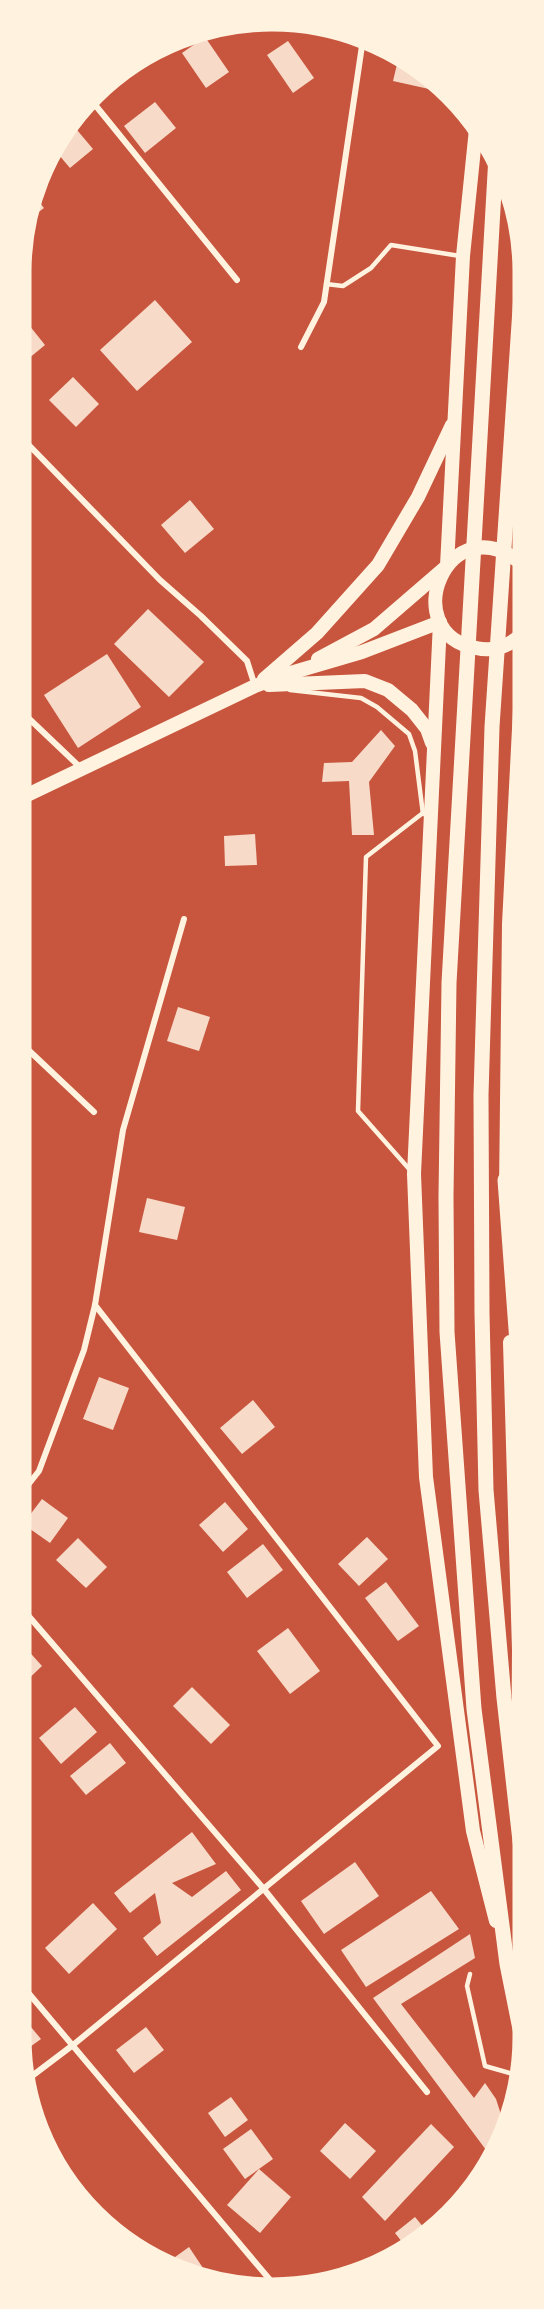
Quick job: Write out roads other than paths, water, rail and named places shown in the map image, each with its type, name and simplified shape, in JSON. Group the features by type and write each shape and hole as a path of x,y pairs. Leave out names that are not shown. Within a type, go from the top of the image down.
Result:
{"highway":[{"path":"494,175 449,983 447,1332 474,1709 507,1964 514,1999"},
{"path":"514,412 492,727 481,1095 486,1490 514,1789"},
{"path":"506,1180 514,1295"}],"main road":[{"path":"475,141 463,256 447,566 441,574 435,592 435,603 440,622 414,1174 426,1477 473,1831 507,1964"},
{"path":"255,686 317,633 378,565 418,497 455,420"},
{"path":"287,674 374,629 462,553 481,548 501,550 514,557"},
{"path":"440,622 452,637 470,647 480,649 500,647 514,640"},
{"path":"30,794 255,686 287,674 363,652 440,622"},
{"path":"255,686 365,681 388,690 412,710 427,729 435,753"},
{"path":"514,805 509,924 506,1180 514,1469"}],"street":[{"path":"302,348 324,302 362,47"},
{"path":"96,106 237,280"},
{"path":"30,446 160,580 247,661 255,686"},
{"path":"30,720 82,769"},
{"path":"30,1482 39,1471 84,1350 95,1305 123,1130 184,919"},
{"path":"30,1052 94,1112"},
{"path":"33,2075 438,1746 95,1305"},
{"path":"30,1618 263,1888 426,2092"},
{"path":"30,1995 269,2279"}],"lane":[{"path":"326,284 343,286 371,268 391,245 463,256"},
{"path":"255,686 361,698 377,707 409,734 415,752 423,814"},
{"path":"414,1174 358,1111 366,856 423,814 433,803"},
{"path":"470,1974 467,1986 485,2066 511,2073"}]}
